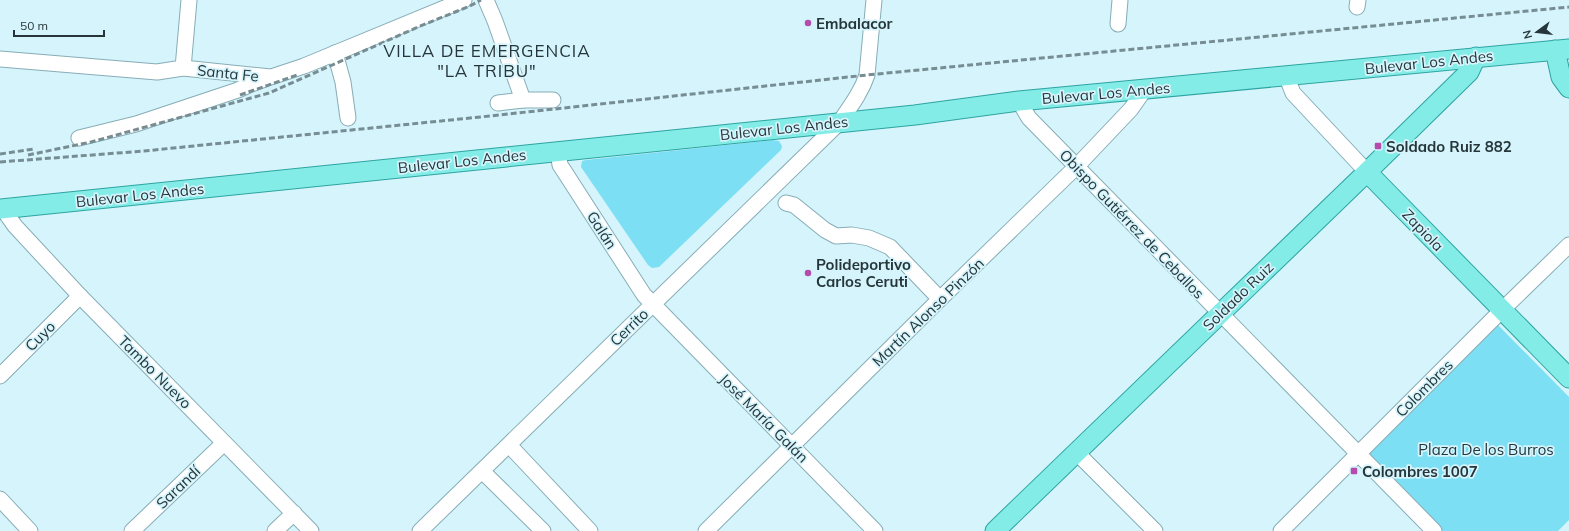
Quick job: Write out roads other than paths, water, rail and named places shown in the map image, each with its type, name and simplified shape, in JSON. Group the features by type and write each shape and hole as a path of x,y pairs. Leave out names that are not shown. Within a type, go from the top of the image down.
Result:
{"main road":[{"name":"Bulevar Los Andes","path":"2,209 915,115 1019,101 1562,49"},
{"path":"1562,49 1561,77 1569,88"},
{"name":"Soldado Ruiz","path":"995,531 1367,172 1468,72 1476,57"},
{"name":"Zapiola","path":"1367,172 1569,378"}],"street":[{"path":"183,68 189,0"},
{"name":"Santa Fe","path":"0,59 157,72 183,68 271,77 335,53 442,4 464,0"},
{"path":"486,0 495,21 522,100"},
{"name":"Cerrito","path":"420,531 839,123 863,86 867,75 874,0"},
{"path":"1118,24 1120,0"},
{"path":"335,53 343,82 348,118"},
{"name":"Zapiola","path":"1286,75 1293,93 1367,172"},
{"path":"79,138 136,124 271,77"},
{"name":"Martín Alonso Pinzón","path":"706,531 940,299 1076,167 1131,109 1145,89"},
{"path":"498,103 522,100 553,100"},
{"name":"Obispo Gutiérrez de Ceballos","path":"1019,101 1029,118 1076,167 1434,531"},
{"name":"Galán","path":"558,151 560,165 564,172 644,295 653,304"},
{"path":"786,203 794,205 825,230 836,236 852,235 869,238 890,247 940,299"},
{"name":"Tambo Nuevo","path":"2,209 15,226 80,296 311,531"},
{"name":"Colombres","path":"1281,531 1502,310 1569,246"},
{"name":"Cuyo","path":"0,376 80,296"},
{"name":"José María Galán","path":"653,304 875,531"},
{"name":"Sarandí","path":"132,531 224,443"},
{"path":"509,445 590,531"},
{"path":"1076,452 1155,531"},
{"path":"482,471 543,531"},
{"path":"0,499 30,531"},
{"path":"275,531 294,513"}],"railway":[{"path":"28,155 91,142 269,93 481,0"},
{"path":"0,162 144,151 490,116 867,75 1569,7"},
{"path":"240,95 297,75"},
{"path":"0,154 34,149"}],"place":[{"name":"Embalacor","path":"808,23"},
{"name":"Soldado Ruiz 882","path":"1378,146"},
{"name":"Polideportivo Carlos Ceruti","path":"808,273"},
{"name":"Colombres 1007","path":"1354,471"}],"district":[{"name":"VILLA DE EMERGENCIA \"LA TRIBU\"","path":"487,60"}],"park label":[{"name":"Plaza De los Burros","path":"1486,449"}]}
